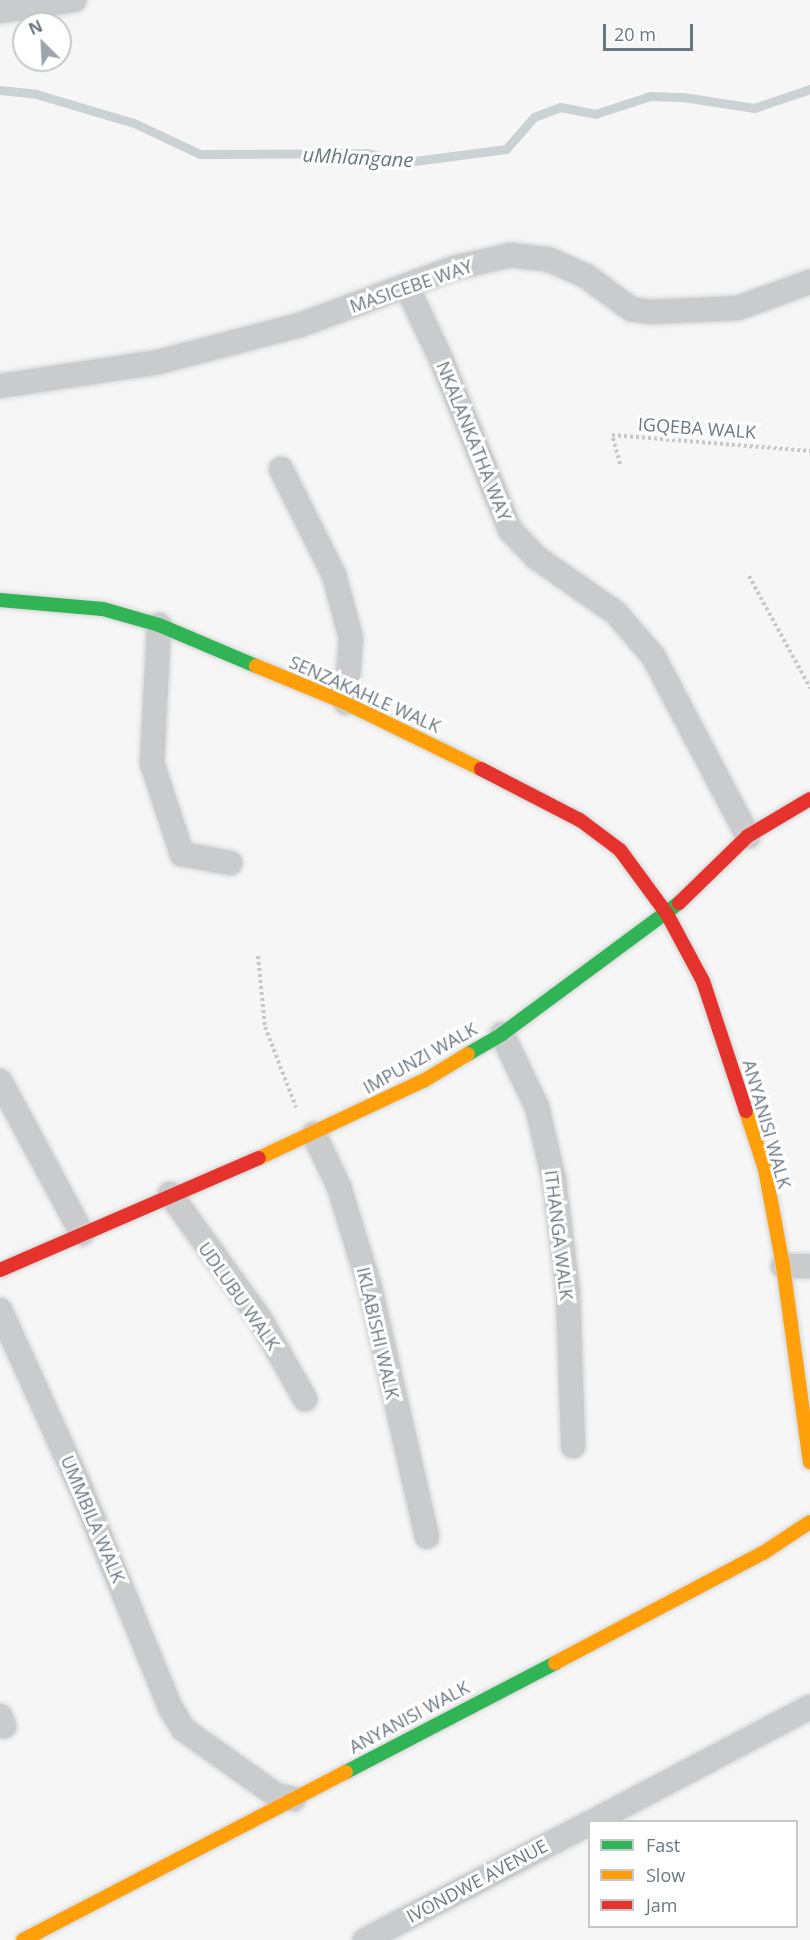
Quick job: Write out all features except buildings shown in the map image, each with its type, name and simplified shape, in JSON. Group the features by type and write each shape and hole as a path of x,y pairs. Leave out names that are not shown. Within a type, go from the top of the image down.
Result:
{"street":[{"path":"0,11 74,0"},
{"name":"MASICEBE WAY","path":"0,386 158,362 300,325 454,268 511,255 550,260 586,276 631,309 650,312 738,308 810,282"},
{"name":"NKALANKATHA WAY","path":"407,287 441,358 510,530 537,558 616,613 653,656 748,836"},
{"path":"281,469 334,575 351,638 346,703"},
{"name":"SENZAKAHLE WALK","path":"0,600 18,599 102,609 159,625 346,703 580,820 620,850 668,914"},
{"path":"159,625 152,763 182,854 230,863"},
{"name":"IMPUNZI WALK","path":"0,1270 170,1194 310,1135 425,1080 502,1034 668,914 748,836 810,799"},
{"name":"ANYANISI WALK","path":"668,914 703,981 765,1169 783,1266 810,1462"},
{"name":"ITHANGA WALK","path":"502,1034 537,1107 554,1180 568,1292 573,1446"},
{"path":"0,1081 81,1233"},
{"name":"IKLABISHI WALK","path":"310,1135 339,1187 369,1288 427,1537"},
{"name":"UDLUBU WALK","path":"170,1194 260,1320 305,1399"},
{"path":"783,1266 810,1266"},
{"name":"UMMBILA WALK","path":"0,1310 79,1484 170,1707 183,1729 276,1795 294,1799"},
{"name":"ANYANISI WALK","path":"23,1940 670,1603 786,1540 810,1522"},
{"name":"IVONDWE AVENUE","path":"595,1820 810,1707"},
{"name":"IVONDWE AVENUE","path":"365,1940 588,1824"}],"path":[{"name":"IGQEBA WALK","path":"620,464 612,435 810,451"},
{"path":"749,576 810,688"},
{"path":"258,956 266,1027 310,1135"}],"waterway":[{"name":"uMhlangane","path":"0,90 36,94 134,123 200,154 366,153 407,162 506,149 534,117 560,107 595,114 650,96 683,97 754,108 810,89"}],"traffic: fast":[{"path":"0,600 103,609 159,625 256,666"},
{"path":"468,1054 502,1034 679,903"},
{"path":"346,1772 555,1663"}],"traffic: slow":[{"path":"256,666 346,703 481,769"},
{"path":"259,1158 425,1080 468,1054"},
{"path":"746,1111 765,1169 783,1266 810,1462"},
{"path":"555,1663 763,1553 810,1522"},
{"path":"23,1940 346,1772"}],"traffic: jam":[{"path":"481,769 580,820 620,850 667,914 703,981 746,1111"},
{"path":"679,903 748,836 810,799"},
{"path":"0,1270 259,1158"}]}
